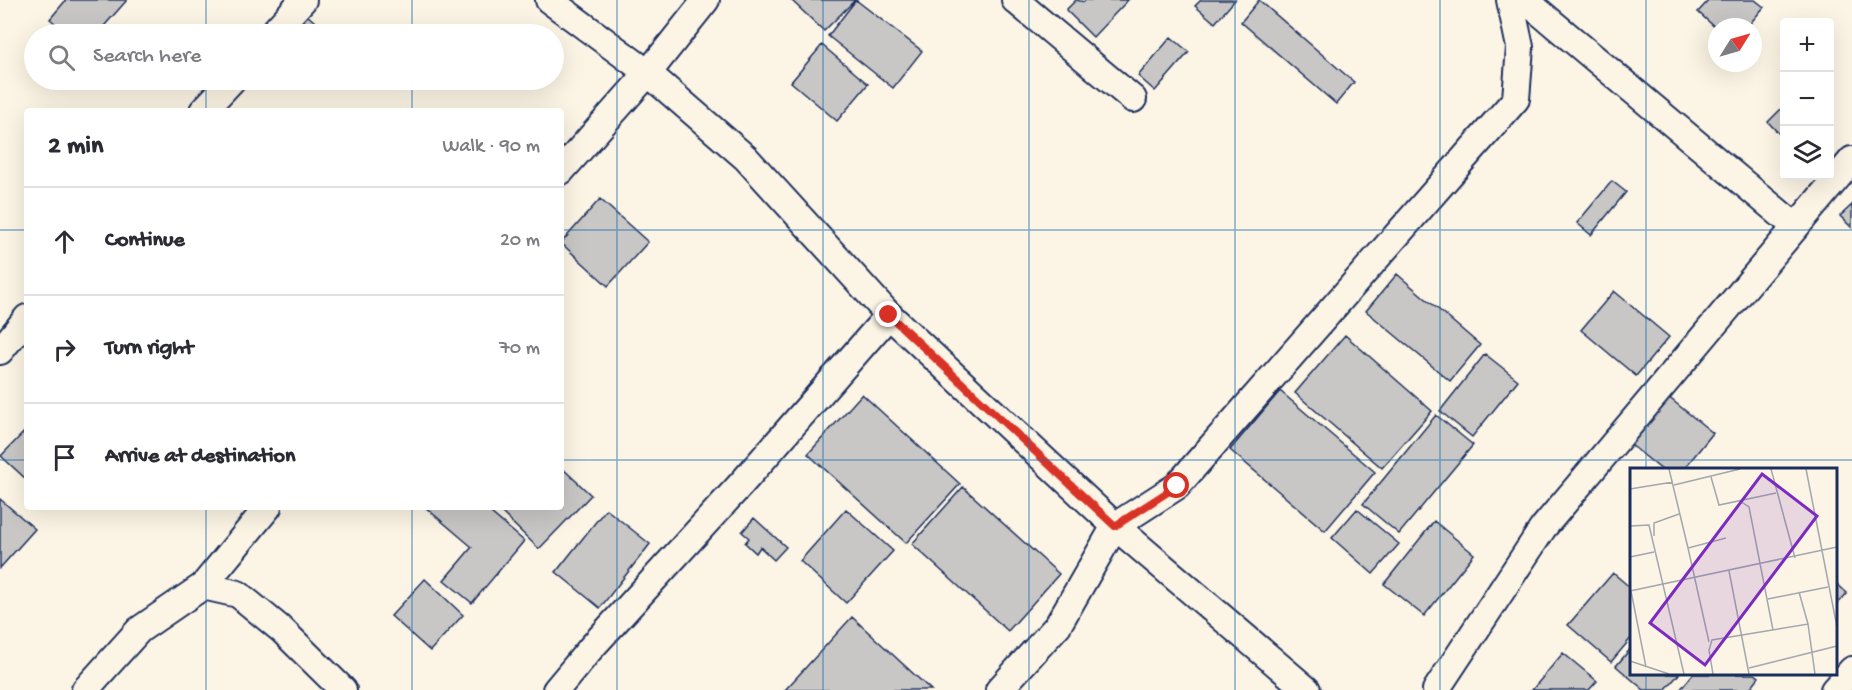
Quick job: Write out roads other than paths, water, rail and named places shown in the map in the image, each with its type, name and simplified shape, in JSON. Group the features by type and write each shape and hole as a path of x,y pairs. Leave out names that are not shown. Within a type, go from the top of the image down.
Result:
{"street":[{"path":"281,24 303,0"},
{"path":"549,0 648,73 746,158 889,315 1115,526 1306,690"},
{"path":"564,168 648,73 706,0"},
{"path":"1015,0 1133,99"},
{"path":"999,690 1058,625 1115,526 1177,486 1516,99 1520,47 1510,0"},
{"path":"1525,0 1796,227"},
{"path":"206,108 223,90"},
{"path":"1436,690 1544,528 1852,160"},
{"path":"556,690 889,315"},
{"path":"0,351 24,322"},
{"path":"85,690 139,630 203,586 266,510"},
{"path":"203,586 238,594 283,631 343,690"},
{"path":"1834,690 1852,670"}]}
